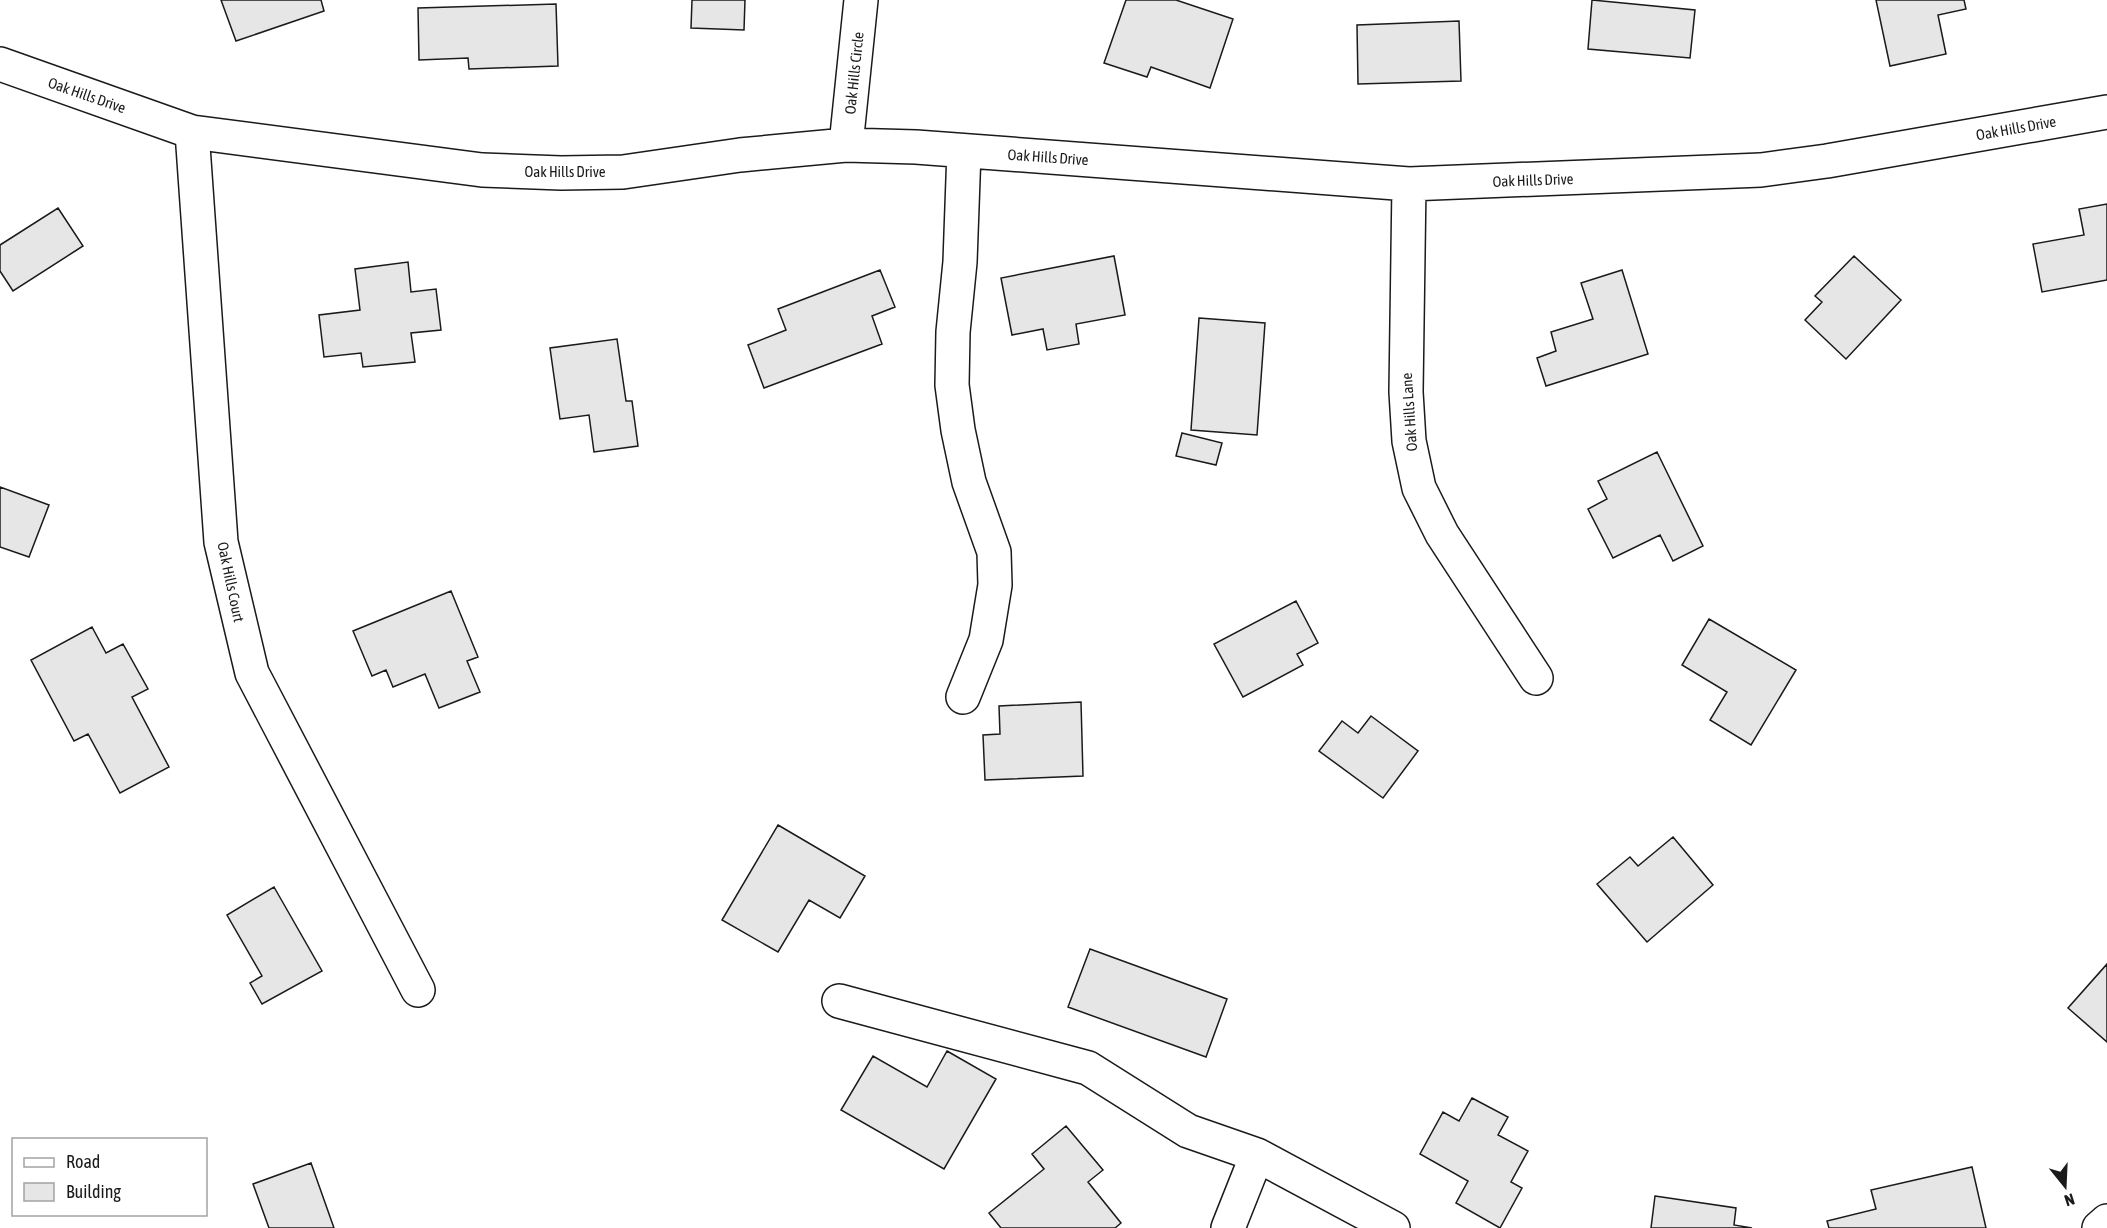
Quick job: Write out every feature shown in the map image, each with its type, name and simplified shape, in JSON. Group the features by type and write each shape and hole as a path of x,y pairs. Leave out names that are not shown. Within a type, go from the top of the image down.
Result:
{"street":[{"name":"Oak Hills Circle","path":"846,145 861,0"},
{"name":"Oak Hills Drive","path":"0,64 192,132 482,170 561,172 623,172 740,154 846,145 964,151 1409,184 1761,170 1827,161 2107,112"},
{"name":"Oak Hills Court","path":"192,132 221,542 252,673 418,990"},
{"path":"963,697 987,639 995,585 994,552 969,482 958,430 952,385 964,151"},
{"name":"Oak Hills Lane","path":"1409,184 1406,392 1409,441 1419,488 1442,534 1536,678"},
{"path":"838,1001 1088,1068 1188,1131 1257,1155 1394,1228"},
{"path":"1228,1228 1257,1155"},
{"path":"2099,1228 2107,1221"}],"building":[{"path":"221,0 321,0 324,11 236,41"},
{"path":"692,0 745,0 744,30 691,28"},
{"path":"1126,0 1176,0 1233,19 1210,88 1151,67 1147,77 1104,63"},
{"path":"1592,0 1695,10 1690,58 1588,49"},
{"path":"1876,0 1964,0 1966,9 1938,15 1946,54 1890,66"},
{"path":"556,4 558,66 469,69 468,58 419,60 418,8"},
{"path":"1459,21 1461,81 1358,84 1357,25"},
{"path":"2107,204 2107,280 2042,292 2033,244 2084,235 2079,209"},
{"path":"58,208 83,246 13,291 0,271 0,245"},
{"path":"1114,256 1125,315 1076,324 1079,344 1047,350 1043,329 1012,335 1001,278"},
{"path":"1854,256 1901,300 1846,359 1805,320 1822,302 1815,296"},
{"path":"408,262 411,292 436,289 441,330 411,333 415,362 363,367 361,353 324,357 319,315 360,310 355,269"},
{"path":"880,270 895,307 872,316 882,344 764,388 748,345 786,330 778,309"},
{"path":"1622,270 1648,354 1546,386 1537,358 1556,351 1551,332 1593,319 1581,283"},
{"path":"1199,318 1265,323 1257,435 1191,430"},
{"path":"617,339 626,401 632,401 638,446 594,452 589,415 560,419 550,348"},
{"path":"1182,433 1222,443 1216,465 1176,456"},
{"path":"1657,452 1703,546 1673,561 1660,535 1613,558 1588,509 1607,499 1598,481"},
{"path":"0,487 49,505 29,557 0,547"},
{"path":"451,591 478,657 467,661 480,692 439,708 425,674 393,687 386,670 372,676 353,631"},
{"path":"1296,601 1318,643 1297,654 1303,665 1243,697 1214,644"},
{"path":"1709,619 1796,670 1751,745 1710,720 1727,692 1682,665"},
{"path":"92,627 106,653 123,644 148,689 132,697 169,767 120,793 88,734 74,741 31,660"},
{"path":"1081,702 1083,776 985,780 983,735 1000,734 999,706"},
{"path":"1371,716 1418,751 1383,798 1319,751 1342,721 1358,733"},
{"path":"778,825 865,876 840,918 809,900 778,952 722,920"},
{"path":"1673,837 1713,885 1647,942 1597,884 1630,857 1638,866"},
{"path":"274,887 322,971 262,1004 250,983 262,976 227,915"},
{"path":"1090,949 1227,999 1206,1057 1068,1007"},
{"path":"2107,964 2107,1042 2068,1008"},
{"path":"947,1051 996,1079 944,1169 841,1110 873,1056 927,1087"},
{"path":"1472,1098 1508,1117 1498,1135 1528,1151 1511,1182 1522,1188 1500,1228 1456,1203 1468,1181 1420,1154 1443,1112 1459,1121"},
{"path":"1066,1126 1103,1170 1088,1182 1121,1223 1115,1228 1001,1228 989,1213 1044,1169 1032,1154"},
{"path":"311,1163 334,1228 269,1228 253,1184"},
{"path":"1972,1167 1986,1228 1829,1228 1827,1221 1876,1209 1871,1190"},
{"path":"1655,1196 1736,1208 1734,1225 1752,1228 1651,1228"}]}
